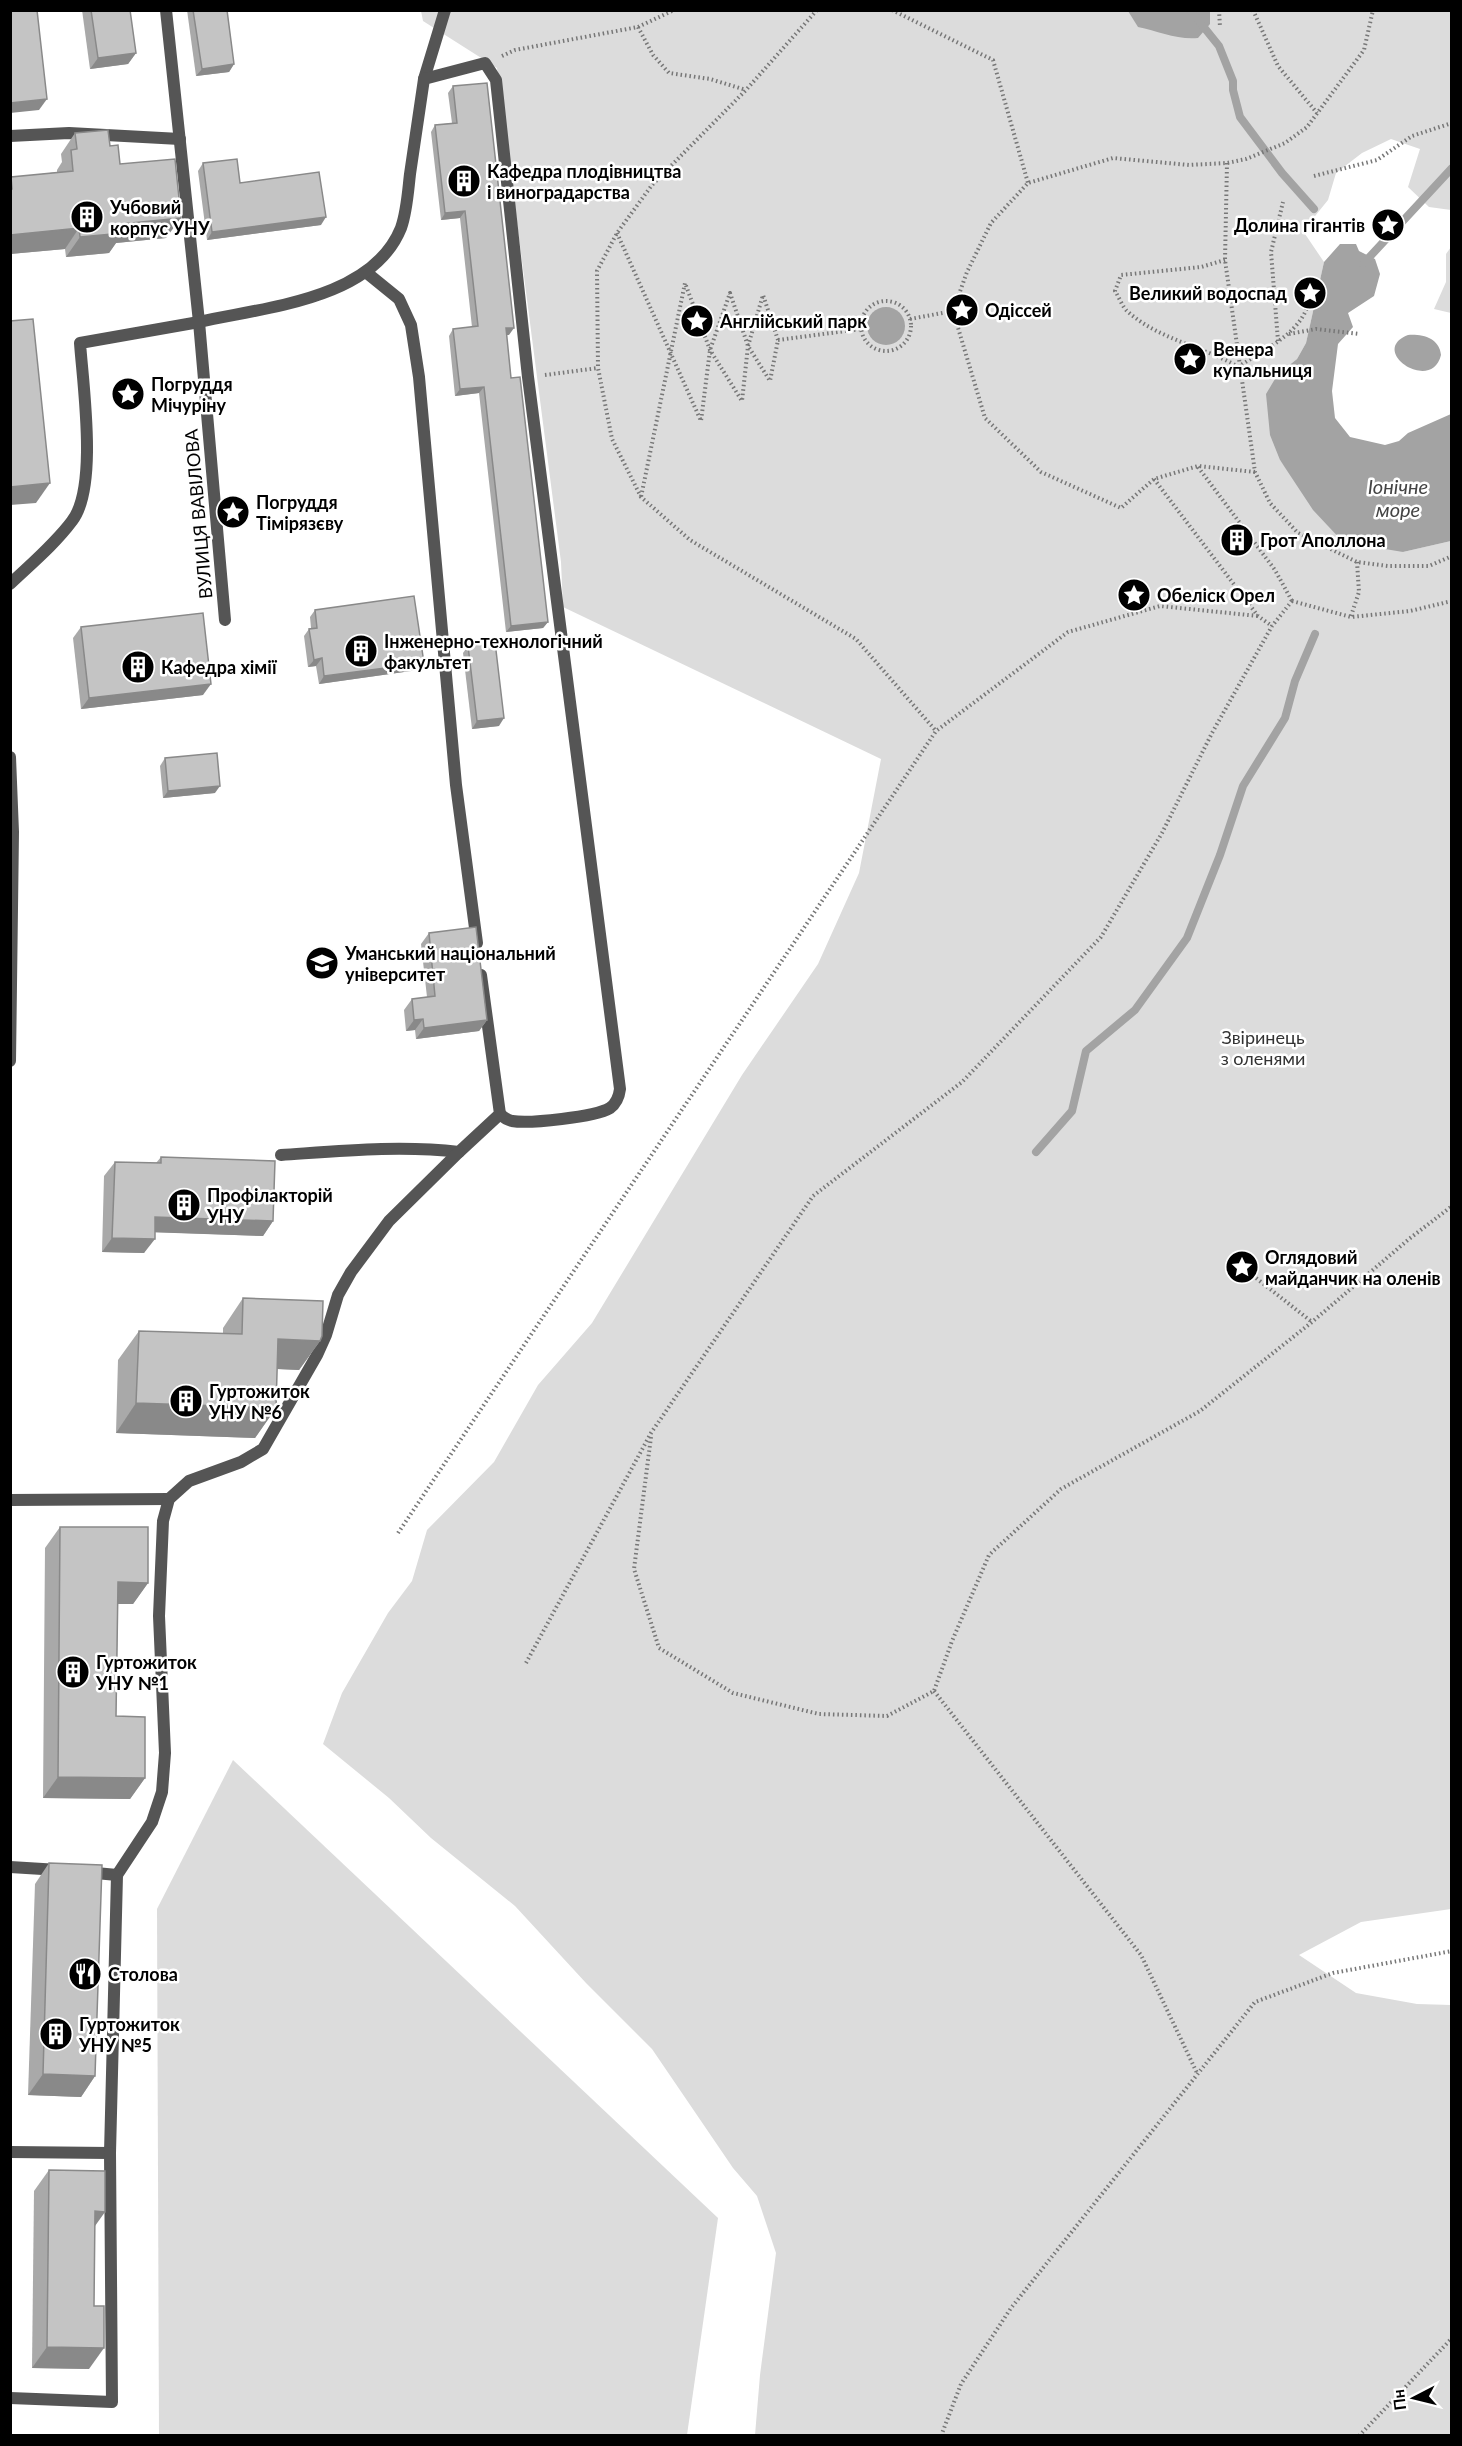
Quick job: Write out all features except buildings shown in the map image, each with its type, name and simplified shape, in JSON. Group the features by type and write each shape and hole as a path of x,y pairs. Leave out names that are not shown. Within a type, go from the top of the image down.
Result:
{"street":[{"name":"ВУЛИЦЯ ВАВІЛОВА","path":"166,10 199,322 225,620"},
{"path":"10,584 73,520 84,496 87,469 80,343 199,322 303,300 339,287 367,273 388,247 400,228 424,79 445,10"},
{"path":"367,273 399,299 411,325 419,377 456,785 500,1114 510,1121 576,1117 597,1113 610,1108 618,1100 620,1089 528,377 496,80 485,63 424,79"},
{"path":"10,136 69,133 180,139"},
{"path":"10,758 12,832 10,1061"},
{"path":"10,2398 112,2402 110,2153 117,1875 152,1822 162,1792 165,1753 159,1616 164,1521 169,1499 189,1481 241,1462 264,1449 318,1355 338,1295 351,1272 389,1221 500,1114"},
{"path":"282,1155 356,1150 429,1149 459,1152"},
{"path":"10,1500 169,1499"},
{"path":"10,1867 117,1875"},
{"path":"10,2152 110,2153"}],"path":[{"path":"485,63 515,50 638,27 674,10"},
{"path":"818,10 746,90 652,185 617,233 597,271 598,368 612,440 641,497 690,540 856,639 936,731"},
{"path":"892,10 993,60 1028,183"},
{"path":"1219,10 1220,27"},
{"path":"1253,10 1278,66 1317,113"},
{"path":"1255,472 1198,466 1154,479 1121,508 1041,472 985,418 953,310 967,272 991,223 1028,183 1113,158 1189,165 1227,163 1246,159 1285,143 1307,127 1364,51 1374,12"},
{"path":"638,27 653,55 669,73 710,79 746,90"},
{"path":"1314,176 1377,160 1412,136 1452,123"},
{"path":"1227,163 1225,261 1238,367 1255,472 1270,503 1298,533 1357,562 1388,566 1429,566 1452,556"},
{"path":"1278,341 1271,252 1283,202"},
{"path":"617,233 670,349 701,421 710,350 730,293 748,346 770,381 778,340 763,295 748,346 742,401 710,350 686,283 670,349 641,497"},
{"path":"1225,261 1201,267 1121,275 1115,291 1125,310 1162,334 1219,356 1238,367"},
{"path":"1238,367 1288,334 1301,321 1310,303 1310,293"},
{"path":"883,301 900,305 910,319 910,331 904,342 888,351 876,349 870,345 861,329 865,312 873,304 883,301"},
{"path":"910,319 953,310"},
{"path":"778,340 861,329"},
{"path":"1288,334 1316,329 1360,334"},
{"path":"528,377 598,368"},
{"path":"1198,466 1275,570 1292,601 1351,617 1410,610 1452,601"},
{"path":"1154,479 1258,615 1272,626"},
{"path":"1241,539 1249,535"},
{"path":"1351,617 1359,592 1357,562"},
{"path":"526,1663 651,1433 813,1196 962,1082 1101,937 1162,833 1212,734 1272,626 1292,601"},
{"path":"398,1533 936,731 1068,632 1160,606 1258,615"},
{"path":"651,1433 634,1569 659,1648 733,1693 819,1714 887,1716 934,1692 952,1641 989,1555 1061,1489 1200,1411 1452,1206"},
{"path":"1242,1267 1312,1322"},
{"path":"934,1692 1141,1955 1197,2073"},
{"path":"941,2436 960,2384 1011,2308 1255,2002 1333,1973 1452,1951"},
{"path":"1359,2436 1452,2338"}],"green space":[{"name":"Звіринець з оленями","path":"421,11 1451,11 1451,210 1429,207 1408,187 1420,149 1391,139 1362,153 1336,173 1328,200 1303,231 1324,262 1306,343 1297,359 1278,374 1280,460 1298,484 1403,552 1451,541 1451,1909 1361,1922 1299,1955 1356,1993 1417,2004 1451,2005 1451,2435 755,2435 760,2375 776,2253 757,2196 733,2168 652,2049 586,1983 515,1906 431,1838 389,1798 323,1744 342,1693 388,1613 412,1581 427,1530 494,1462 538,1385 592,1323 742,1075 818,964 859,873 881,759 563,607 561,562 497,68 423,21"},
{"path":"1451,247 1451,313 1434,309 1446,282 1446,254"},
{"path":"233,1760 718,2218 687,2435 159,2435 157,1909"}],"water":[{"path":"1128,11 1210,11 1210,24 1198,38 1183,38 1138,27"},
{"name":"Іонічне море","path":"1340,244 1356,244 1359,251 1375,259 1380,274 1374,296 1348,313 1353,327 1338,344 1332,391 1335,418 1350,437 1385,445 1399,441 1408,433 1451,414 1451,541 1403,552 1343,542 1313,510 1280,460 1270,435 1266,394 1278,374 1297,359 1306,343 1324,262"},
{"path":"886,307 900,312 905,326 900,340 886,345 872,340 867,326 872,312"},
{"path":"1408,335 1425,336 1434,341 1441,355 1435,366 1426,371 1416,370 1406,366 1398,359 1395,350 1397,342"}],"waterway":[{"path":"1190,10 1219,46 1233,81 1240,117 1282,173 1314,209"},
{"path":"1363,264 1452,168"},
{"path":"1036,1152 1072,1111 1086,1051 1135,1010 1187,938 1220,855 1243,786 1285,718 1295,681 1315,634"}],"place":[{"name":"Кафедра плодівництва і виноградарства","path":"464,181"},
{"name":"Учбовий корпус УНУ","path":"87,217"},
{"name":"Долина гігантів","path":"1388,225"},
{"name":"Великий водоспад","path":"1310,293"},
{"name":"Одіссей","path":"962,310"},
{"name":"Англійський парк","path":"697,321"},
{"name":"Венера купальниця","path":"1190,359"},
{"name":"Погруддя Мічуріну","path":"128,394"},
{"name":"Погруддя Тімірязєву","path":"233,512"},
{"name":"Грот Аполлона","path":"1237,540"},
{"name":"Обеліск Орел","path":"1134,595"},
{"name":"Інженерно-технологічний факультет","path":"361,651"},
{"name":"Кафедра хімії","path":"138,667"},
{"name":"Уманський національний університет","path":"322,963"},
{"name":"Профілакторій УНУ","path":"184,1205"},
{"name":"Оглядовий майданчик на оленів","path":"1242,1267"},
{"name":"Гуртожиток УНУ №6","path":"186,1401"},
{"name":"Гуртожиток УНУ №1","path":"73,1672"},
{"name":"Столова","path":"85,1974"},
{"name":"Гуртожиток УНУ №5","path":"56,2034"}]}
